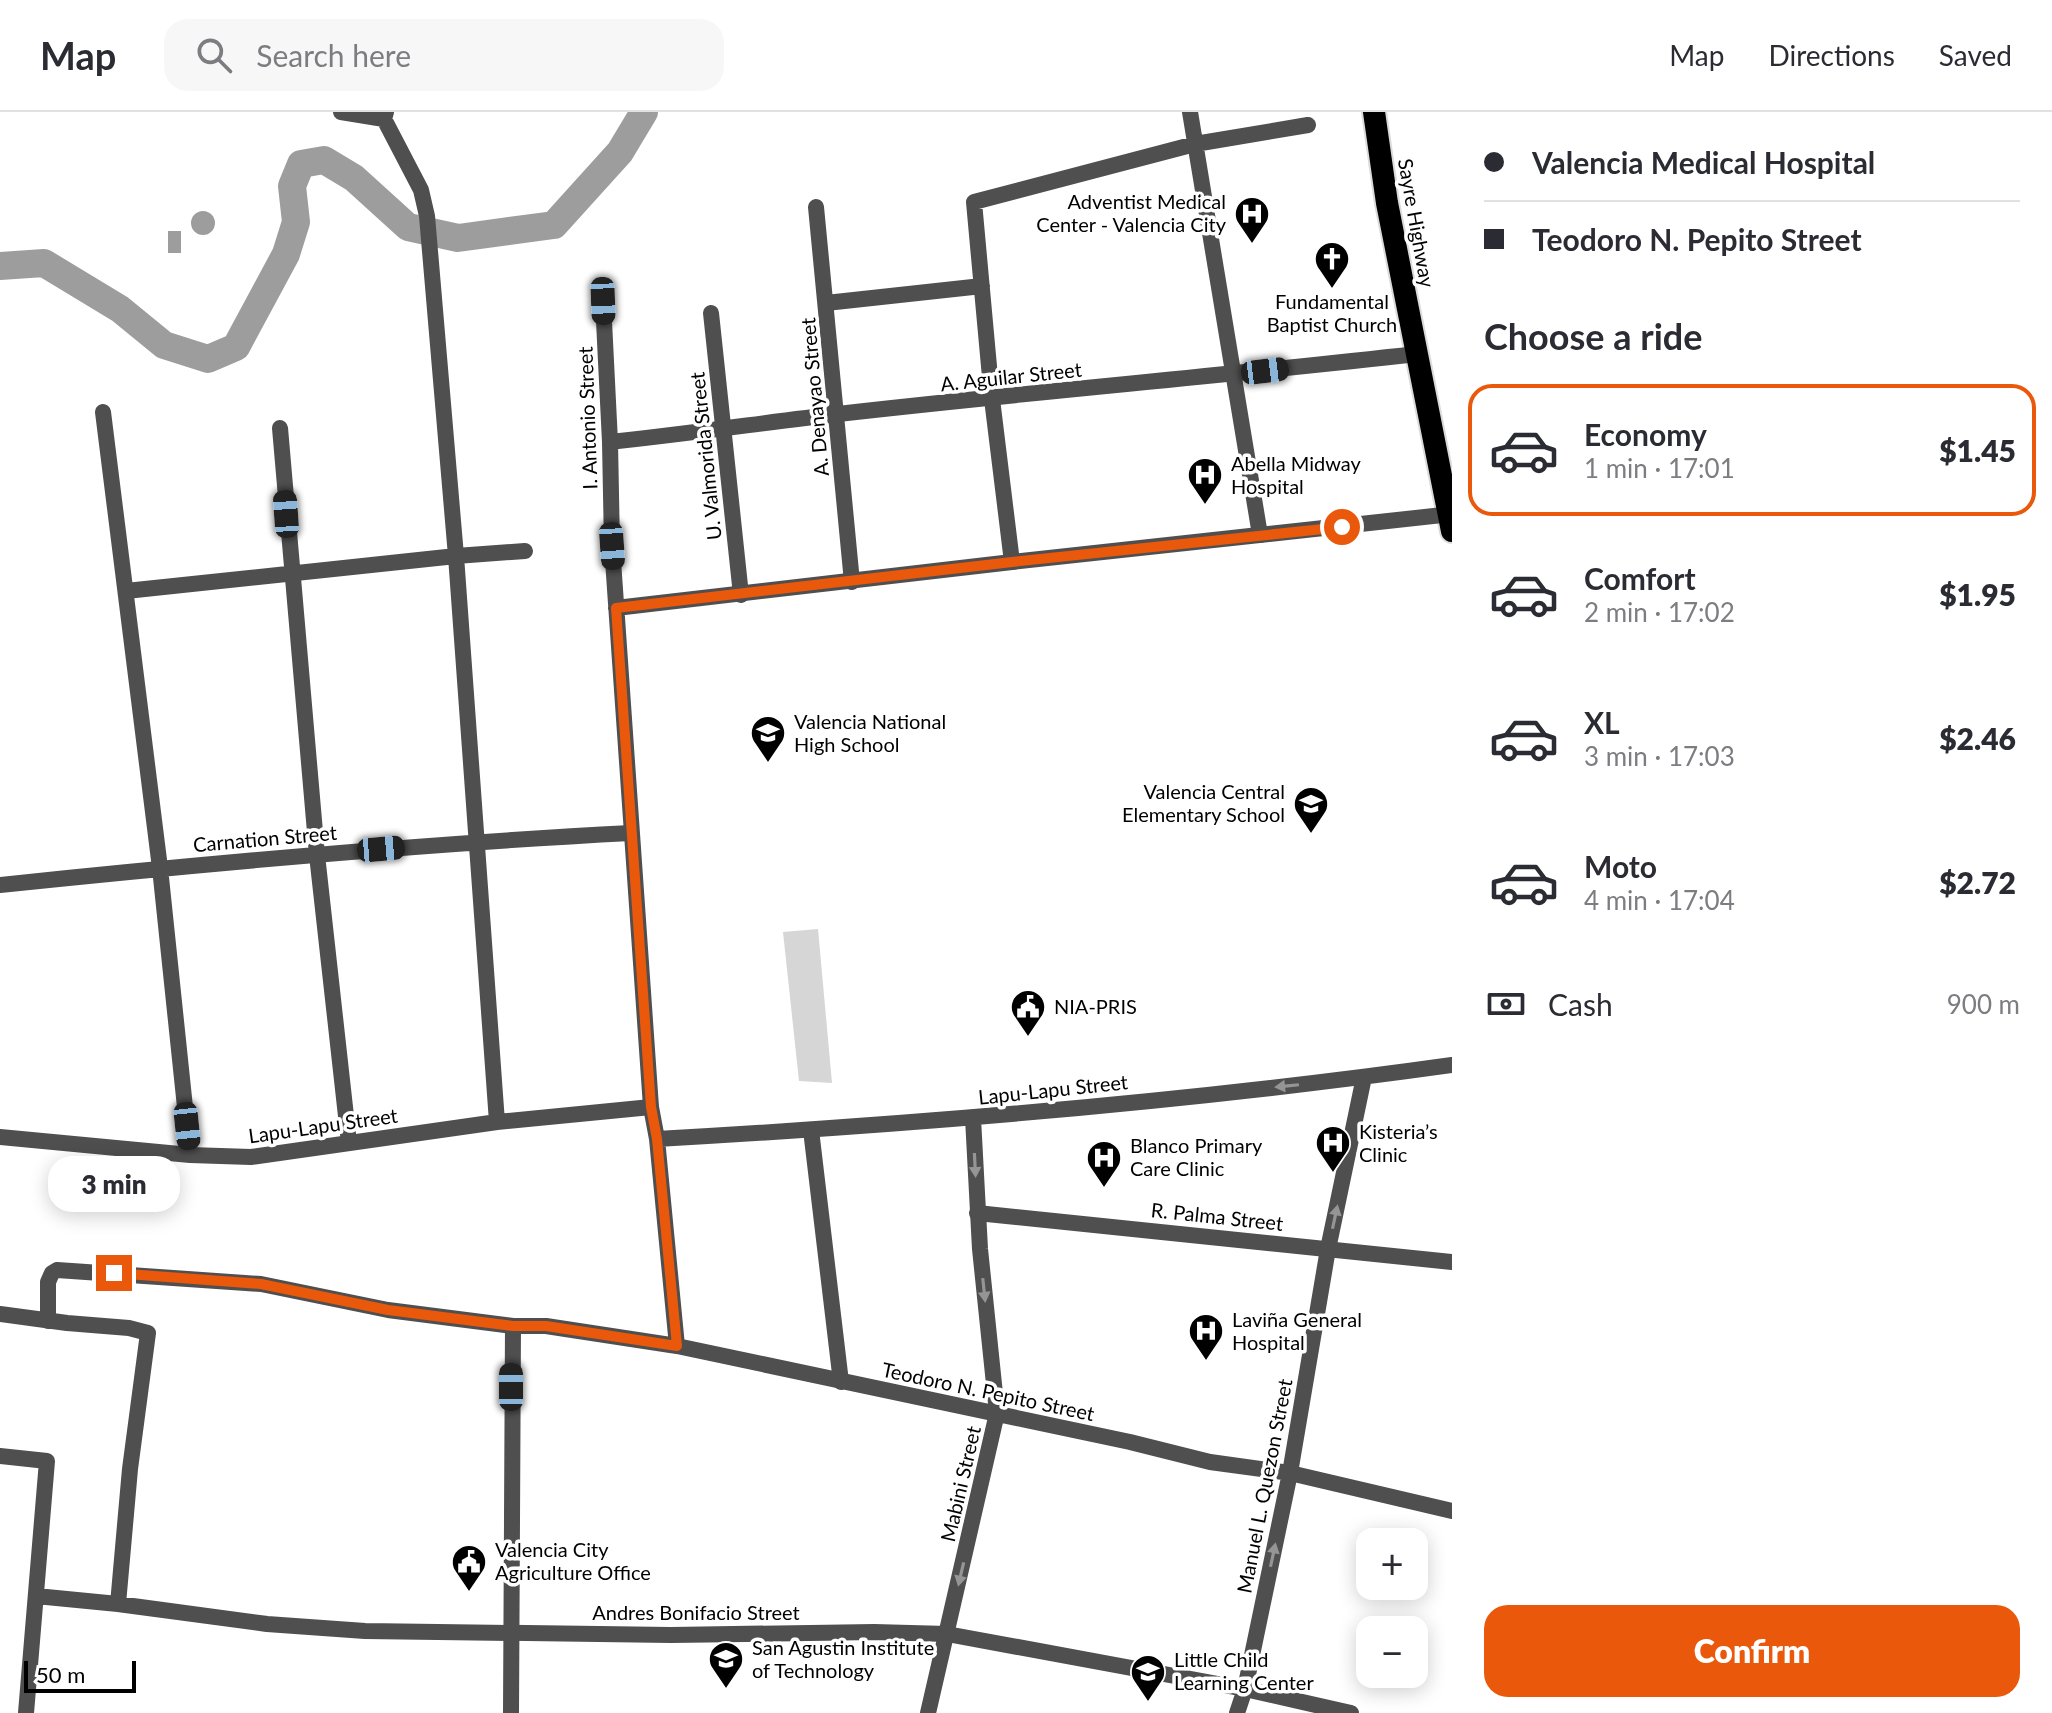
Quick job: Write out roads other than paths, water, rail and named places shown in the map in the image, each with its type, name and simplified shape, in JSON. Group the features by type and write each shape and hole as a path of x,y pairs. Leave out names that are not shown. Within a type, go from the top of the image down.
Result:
{"highway":[{"name":"Sayre Highway","path":"1374,112 1387,203 1451,520"}],"street":[{"path":"341,112 385,116 421,190 427,216 456,556 497,1122"},
{"path":"1190,112 1260,535"},
{"path":"1012,562 992,399 974,202 1195,144 1308,125"},
{"name":"A. Denayao Street","path":"816,207 852,582"},
{"path":"826,303 982,286"},
{"name":"I. Antonio Street","path":"603,301 616,608 631,833 651,1107 657,1139 677,1346"},
{"name":"U. Valmorida Street","path":"711,313 741,595"},
{"name":"A. Aguilar Street","path":"610,442 723,431 837,414 1416,354"},
{"path":"103,412 160,868 190,1155"},
{"path":"280,428 317,855 349,1143"},
{"path":"616,608 1260,535 1451,520"},
{"path":"126,591 525,551"},
{"name":"Carnation Street","path":"0,885 476,841 631,833"},
{"name":"Lapu-Lapu Street","path":"657,1139 973,1118 1452,1065"},
{"name":"Manuel L. Quezon Street","path":"1237,1713 1245,1689 1290,1473 1328,1249 1364,1077"},
{"name":"Lapu-Lapu Street","path":"0,1137 190,1155 251,1157 497,1122 651,1107"},
{"name":"Mabini Street","path":"928,1713 997,1413 977,1213 973,1118"},
{"path":"811,1130 841,1382"},
{"name":"R. Palma Street","path":"977,1213 1452,1262"},
{"name":"Teodoro N. Pepito Street","path":"48,1321 48,1282 57,1270 261,1284 388,1310 513,1326 546,1326 677,1346 997,1413 1210,1462 1290,1473 1452,1511"},
{"path":"0,1314 144,1330 149,1337 130,1469 118,1604"},
{"path":"511,1713 513,1326"},
{"path":"0,1456 47,1461 26,1713"},
{"name":"Andres Bonifacio Street","path":"36,1596 267,1624 365,1631 671,1635 947,1634 1245,1689 1351,1713"}],"waterway":[{"path":"0,266 44,263 120,309 164,345 208,359 236,347 286,254 296,222 292,186 301,164 324,160 354,178 408,227 458,238 554,225 620,152 644,112"}],"place":[{"name":"Adventist Medical Center - Valencia City","path":"1252,245"},
{"name":"Fundamental Baptist Church","path":"1332,290"},
{"name":"Abella Midway Hospital","path":"1205,506"},
{"name":"Valencia National High School","path":"768,764"},
{"name":"Valencia Central Elementary School","path":"1311,835"},
{"name":"NIA-PRIS","path":"1028,1038"},
{"name":"Kisteria’s Clinic","path":"1333,1174"},
{"name":"Blanco Primary Care Clinic","path":"1104,1189"},
{"name":"Laviña General Hospital","path":"1206,1362"},
{"name":"Valencia City Agriculture Office","path":"469,1593"},
{"name":"San Agustin Institute of Technology","path":"726,1690"},
{"name":"Little Child Learning Center","path":"1148,1703"}]}
